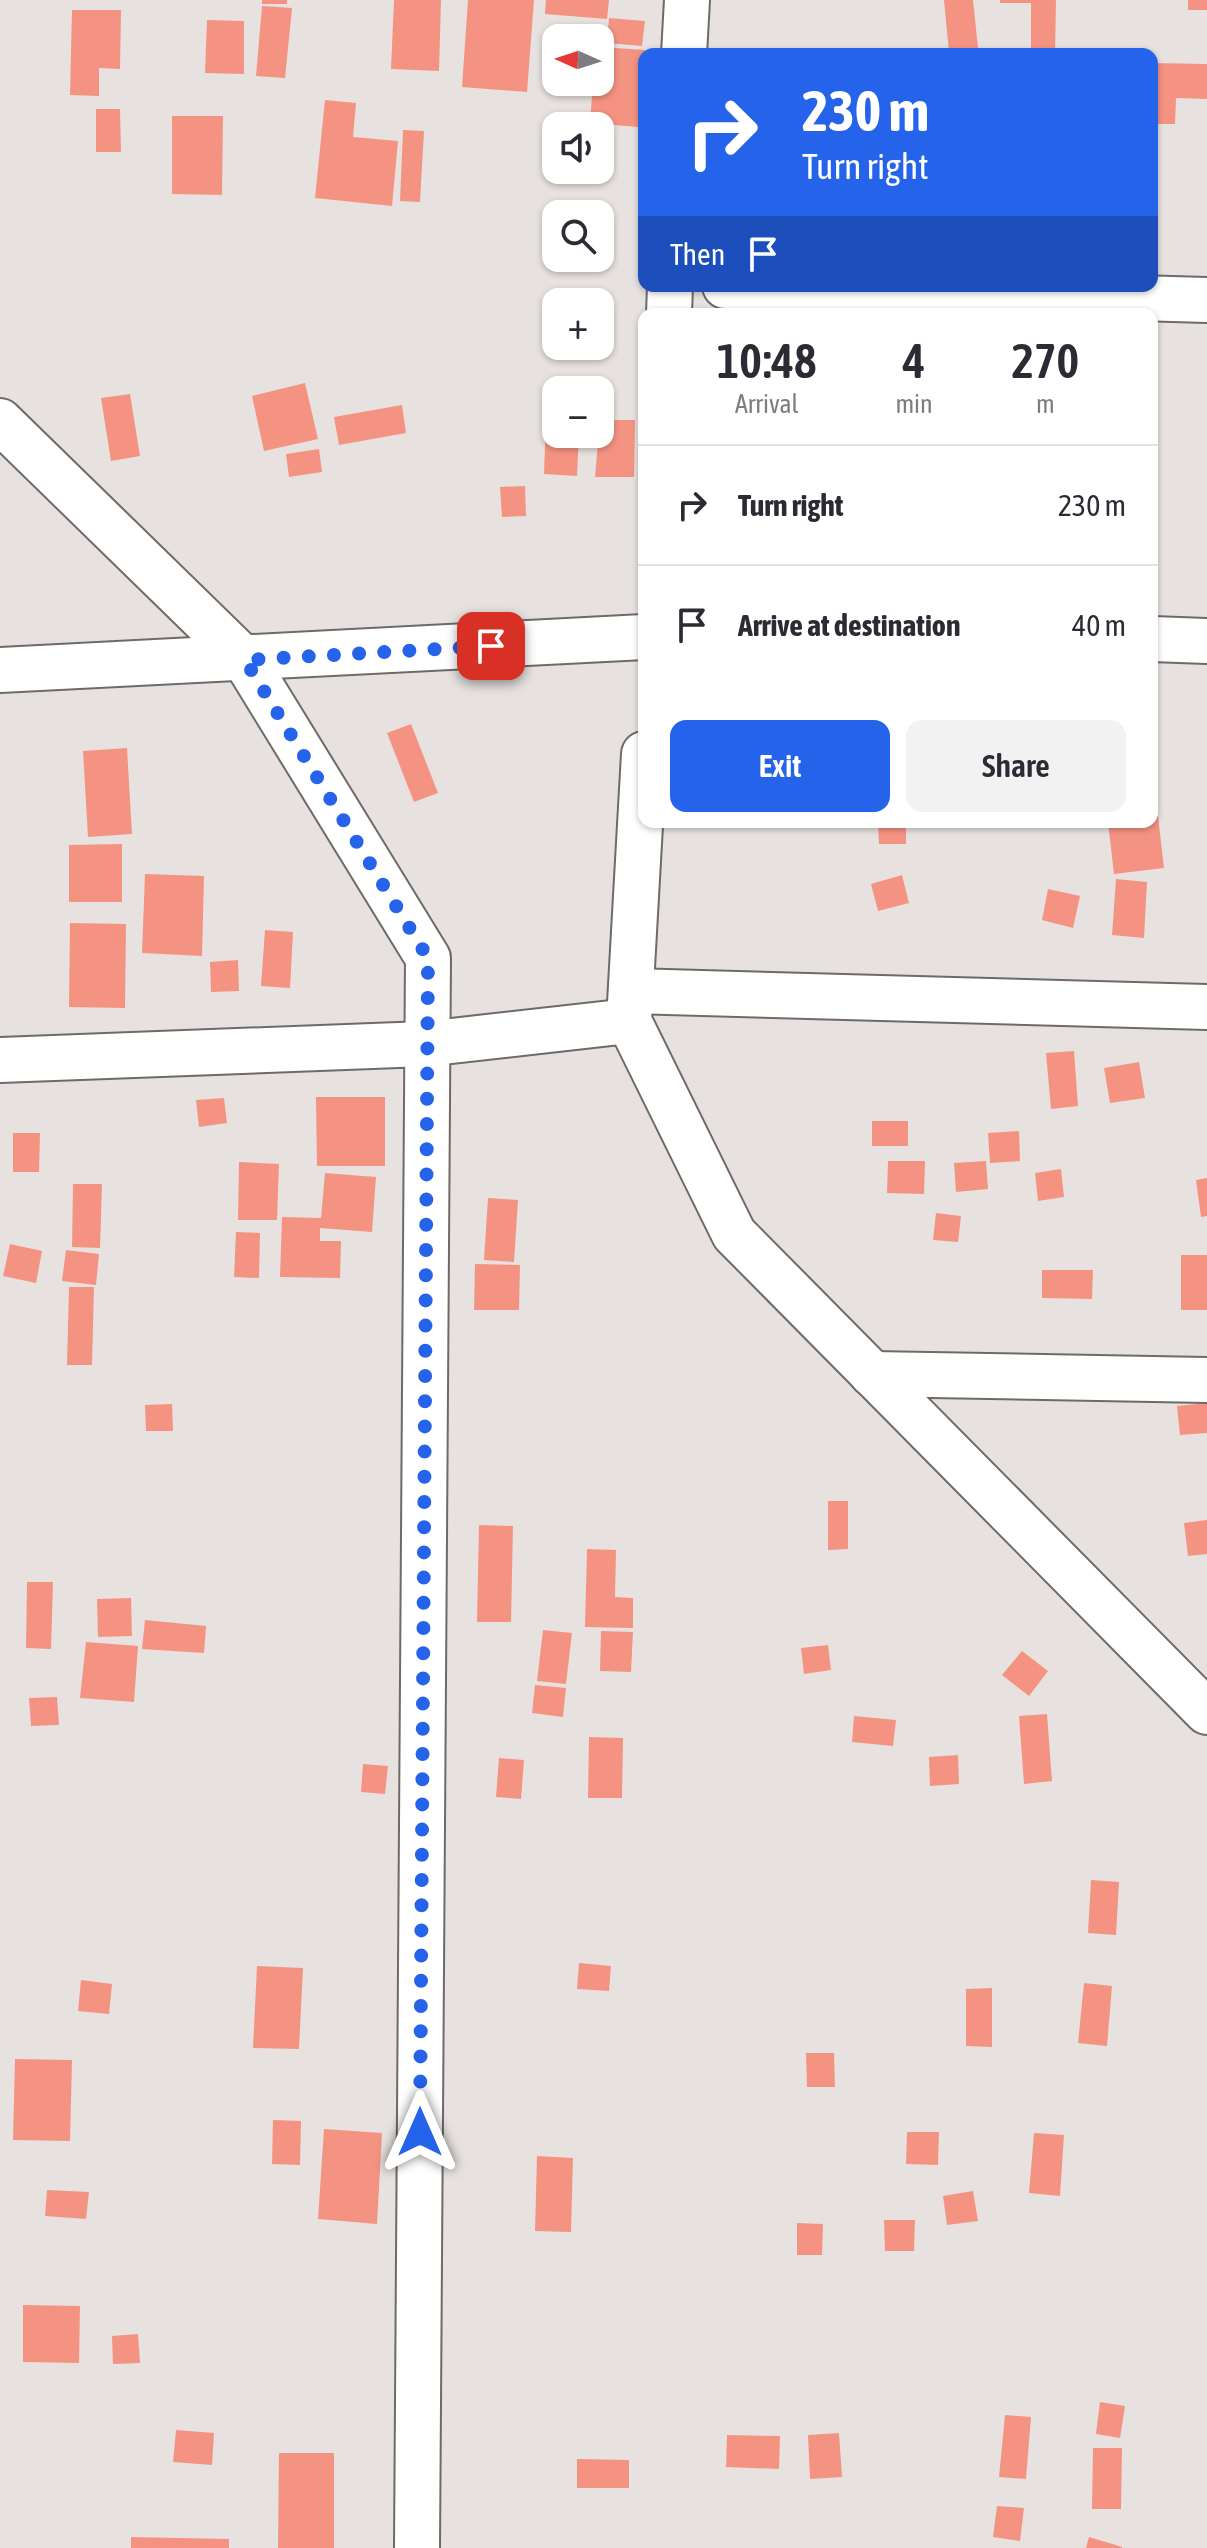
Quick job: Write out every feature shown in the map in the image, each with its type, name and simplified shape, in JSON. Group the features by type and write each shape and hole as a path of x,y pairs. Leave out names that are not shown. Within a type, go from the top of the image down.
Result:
{"street":[{"path":"684,48 687,0"},
{"path":"932,292 1207,300"},
{"path":"0,421 245,660 428,958 425,1044 417,2548"},
{"path":"0,670 245,660 638,637"},
{"path":"1158,639 1207,641"},
{"path":"640,828 630,1006 734,1234 1207,1712"},
{"path":"0,1060 425,1044 630,1006 1207,1007"},
{"path":"872,1374 1207,1380"}],"building":[{"path":"262,0 287,0 287,4 262,4"},
{"path":"394,0 441,0 439,71 391,69"},
{"path":"468,0 534,0 527,92 462,87"},
{"path":"546,0 609,0 607,19 545,14"},
{"path":"944,0 973,0 978,48 949,48"},
{"path":"1000,0 1056,0 1055,48 1031,48 1031,3 1000,3"},
{"path":"1188,0 1207,0 1207,10 1188,10"},
{"path":"262,6 292,8 285,78 256,76"},
{"path":"72,10 121,10 120,69 99,68 99,96 70,95"},
{"path":"609,18 645,21 642,46 614,44 614,24 609,24"},
{"path":"207,20 244,21 244,74 205,73"},
{"path":"614,48 638,50 638,127 614,125 614,112 591,112 592,96 614,96"},
{"path":"1158,63 1207,64 1207,99 1176,98 1175,124 1158,124"},
{"path":"325,100 356,103 353,137 398,141 392,206 315,198"},
{"path":"96,109 120,109 121,152 96,152"},
{"path":"172,116 223,116 222,195 172,194"},
{"path":"403,130 424,131 420,202 400,201"},
{"path":"305,383 318,439 264,451 252,396"},
{"path":"130,394 140,456 111,461 101,398"},
{"path":"402,405 406,433 339,445 334,417"},
{"path":"614,420 635,420 634,477 595,477 598,448 614,448"},
{"path":"545,448 578,448 577,476 544,474"},
{"path":"319,449 322,472 289,477 286,454"},
{"path":"525,486 526,516 502,517 500,487"},
{"path":"411,724 438,793 414,802 387,733"},
{"path":"127,748 132,834 88,837 83,751"},
{"path":"1158,816 1164,868 1114,874 1109,828 1158,828"},
{"path":"878,828 906,828 906,844 879,844"},
{"path":"122,844 122,902 69,902 69,845"},
{"path":"145,874 204,876 202,956 142,953"},
{"path":"902,875 909,903 878,911 871,884"},
{"path":"1116,879 1147,882 1144,938 1112,935"},
{"path":"1048,889 1080,896 1073,928 1042,920"},
{"path":"70,923 126,924 125,1008 69,1007"},
{"path":"265,930 293,932 290,988 261,986"},
{"path":"238,960 239,991 211,992 210,962"},
{"path":"1074,1051 1078,1106 1051,1109 1046,1053"},
{"path":"1139,1062 1145,1098 1110,1103 1104,1068"},
{"path":"316,1097 385,1097 385,1166 317,1166"},
{"path":"224,1098 227,1123 199,1127 196,1100"},
{"path":"872,1121 908,1121 908,1146 872,1146"},
{"path":"1019,1131 1020,1161 990,1163 988,1133"},
{"path":"13,1133 40,1133 39,1172 13,1172"},
{"path":"888,1161 925,1161 924,1194 887,1193"},
{"path":"986,1161 988,1189 956,1192 954,1163"},
{"path":"239,1162 279,1164 277,1220 238,1220"},
{"path":"1061,1169 1064,1197 1038,1201 1035,1173"},
{"path":"325,1173 376,1177 372,1232 320,1228 320,1241 341,1241 340,1278 280,1277 282,1217 321,1218"},
{"path":"1207,1178 1207,1216 1201,1217 1196,1180"},
{"path":"73,1184 102,1184 100,1248 72,1247"},
{"path":"488,1198 518,1200 514,1262 484,1260"},
{"path":"936,1213 961,1216 958,1242 933,1240"},
{"path":"236,1232 260,1233 259,1278 234,1277"},
{"path":"10,1244 42,1251 36,1283 3,1276"},
{"path":"66,1250 99,1254 96,1285 62,1281"},
{"path":"1181,1255 1207,1255 1207,1310 1181,1310"},
{"path":"475,1264 520,1265 519,1310 474,1310"},
{"path":"1042,1270 1093,1270 1092,1299 1042,1298"},
{"path":"69,1287 94,1287 92,1365 67,1365"},
{"path":"1207,1403 1207,1433 1180,1435 1177,1406"},
{"path":"172,1404 173,1431 146,1431 145,1405"},
{"path":"828,1501 848,1501 848,1549 828,1550"},
{"path":"1207,1520 1207,1554 1188,1556 1184,1523"},
{"path":"479,1525 513,1526 511,1622 477,1622"},
{"path":"587,1549 616,1550 615,1597 633,1598 633,1628 585,1627"},
{"path":"27,1582 53,1582 51,1649 26,1648"},
{"path":"131,1598 132,1636 98,1637 97,1599"},
{"path":"145,1620 206,1626 204,1653 142,1649"},
{"path":"543,1630 572,1633 566,1684 537,1681"},
{"path":"601,1631 633,1632 631,1672 600,1671"},
{"path":"86,1642 138,1646 134,1702 80,1698"},
{"path":"828,1645 831,1670 804,1674 801,1648"},
{"path":"1022,1651 1048,1671 1029,1696 1002,1675"},
{"path":"535,1685 566,1688 563,1717 532,1713"},
{"path":"57,1697 59,1725 31,1726 29,1698"},
{"path":"1047,1714 1052,1781 1024,1784 1019,1716"},
{"path":"854,1716 896,1720 893,1746 852,1742"},
{"path":"589,1737 623,1738 622,1798 588,1798"},
{"path":"958,1755 959,1784 930,1786 929,1757"},
{"path":"499,1758 524,1760 521,1799 496,1797"},
{"path":"363,1764 388,1766 385,1794 361,1792"},
{"path":"1091,1880 1119,1882 1116,1935 1088,1933"},
{"path":"579,1963 611,1966 609,1991 577,1989"},
{"path":"257,1966 303,1968 299,2049 253,2048"},
{"path":"81,1980 112,1984 109,2014 78,2011"},
{"path":"1084,1983 1112,1986 1107,2046 1078,2043"},
{"path":"992,1988 992,2047 966,2046 966,1989"},
{"path":"806,2053 834,2053 835,2087 807,2087"},
{"path":"15,2059 72,2060 70,2141 13,2140"},
{"path":"273,2120 301,2121 300,2165 272,2164"},
{"path":"324,2129 382,2133 377,2224 318,2219"},
{"path":"907,2132 939,2132 938,2165 906,2164"},
{"path":"1034,2133 1064,2135 1060,2196 1029,2193"},
{"path":"537,2156 573,2158 571,2232 535,2231"},
{"path":"47,2190 89,2192 86,2219 45,2216"},
{"path":"973,2191 978,2221 947,2225 943,2196"},
{"path":"884,2220 915,2220 914,2251 885,2251"},
{"path":"797,2223 823,2224 822,2255 797,2255"},
{"path":"23,2305 80,2306 79,2363 23,2362"},
{"path":"138,2334 140,2363 113,2364 112,2336"},
{"path":"1100,2402 1125,2406 1120,2438 1096,2434"},
{"path":"1005,2415 1031,2417 1026,2479 999,2477"},
{"path":"176,2430 214,2433 212,2465 173,2462"},
{"path":"839,2433 842,2477 810,2479 808,2435"},
{"path":"727,2435 780,2436 779,2469 726,2467"},
{"path":"1093,2448 1122,2448 1121,2509 1092,2509"},
{"path":"279,2453 334,2453 334,2548 278,2548"},
{"path":"577,2459 629,2460 629,2488 577,2488"},
{"path":"997,2506 1024,2508 1020,2541 993,2537"},
{"path":"131,2537 229,2539 229,2548 131,2548"},
{"path":"1089,2537 1122,2547 1122,2548 1086,2548"}],"route":[{"path":"420,2132 425,1044 428,958 245,660 491,646"}]}
